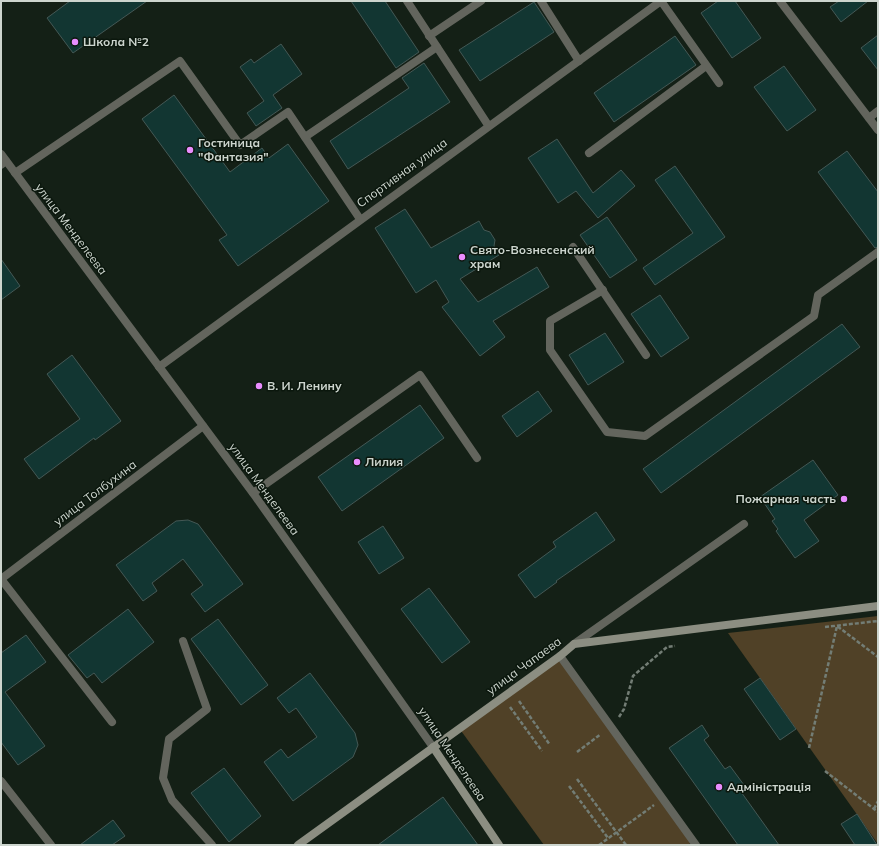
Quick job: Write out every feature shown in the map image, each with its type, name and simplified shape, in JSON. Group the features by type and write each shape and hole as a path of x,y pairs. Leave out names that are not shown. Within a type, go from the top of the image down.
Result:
{"main road":[{"name":"улица Чапаева","path":"298,845 560,656 574,644 878,606"},
{"name":"улица Менделеева","path":"433,747 499,845"}],"street":[{"path":"407,1 488,125"},
{"path":"430,36 481,1"},
{"path":"541,1 579,61"},
{"path":"661,1 719,83"},
{"name":"Спортивная улица","path":"159,367 488,125 661,1"},
{"path":"780,1 878,130"},
{"path":"305,137 437,47"},
{"path":"15,173 180,61 240,145 288,112 360,219"},
{"path":"589,153 706,66"},
{"path":"869,118 878,111"},
{"name":"улица Менделеева","path":"1,154 4,163 15,173 253,493 433,747"},
{"path":"573,247 646,355"},
{"path":"603,290 550,322 550,350 607,432 645,436 814,316 818,295 878,252"},
{"path":"253,493 420,375 477,458"},
{"name":"улица Толбухина","path":"1,579 203,426"},
{"path":"574,644 744,524"},
{"path":"1,579 112,722"},
{"path":"183,641 207,709 169,739 163,778 172,800 212,845"},
{"path":"560,656 696,845"},
{"path":"1,781 51,845"}],"path":[{"path":"822,627 878,622"},
{"path":"838,626 878,657"},
{"path":"809,748 838,626"},
{"path":"577,752 611,727 624,709 633,676 667,647 681,645"},
{"path":"512,690 550,744"},
{"path":"502,698 542,751"},
{"path":"825,771 878,812"},
{"path":"577,779 626,845"},
{"path":"569,786 608,838"},
{"path":"600,845 662,799"},
{"path":"874,809 878,801"}],"shaded area":[{"path":"878,616 878,844 728,633"},
{"path":"560,656 693,841 688,845 544,845 459,728"}],"building":[{"path":"70,1 147,1 73,53 47,18"},
{"path":"351,1 385,1 419,52 396,68"},
{"path":"718,1 735,1 761,38 732,58 701,13"},
{"path":"839,1 868,1 841,22 830,7"},
{"path":"534,2 554,32 480,81 459,50"},
{"path":"878,35 878,70 861,48"},
{"path":"675,36 696,65 614,122 594,93"},
{"path":"281,44 302,74 273,95 282,108 256,126 247,113 264,101 240,67 251,59 254,63"},
{"path":"424,63 450,102 348,169 330,141 409,88 402,78"},
{"path":"784,66 816,110 787,131 754,87"},
{"path":"174,95 230,172 262,148 269,158 288,144 329,201 238,266 219,240 227,235 142,119"},
{"path":"557,139 593,193 621,170 635,186 598,218 576,191 558,203 528,158"},
{"path":"847,151 878,192 878,247 875,248 818,172"},
{"path":"675,166 725,237 655,285 643,268 693,233 655,180"},
{"path":"405,209 431,248 479,221 484,230 490,232 495,240 494,246 499,255 460,279 478,302 537,267 549,287 493,321 505,337 480,356 442,307 449,302 436,280 416,293 375,228"},
{"path":"607,217 637,260 610,278 580,235"},
{"path":"1,259 20,286 1,300"},
{"path":"660,295 689,338 661,357 631,314"},
{"path":"842,324 860,347 661,493 643,469"},
{"path":"605,333 624,362 588,385 569,355"},
{"path":"72,355 121,421 95,440 94,438 39,479 24,459 80,419 47,374"},
{"path":"538,391 552,411 517,437 502,416"},
{"path":"420,405 444,438 342,511 318,477"},
{"path":"813,460 838,495 804,520 819,541 795,558 776,531 778,529 772,521 775,519 760,497"},
{"path":"596,512 615,540 556,581 557,582 535,598 518,575 556,547 553,542"},
{"path":"188,520 198,524 243,584 205,612 191,594 203,585 183,559 152,583 157,591 143,601 116,565 176,521"},
{"path":"383,526 404,558 379,574 358,542"},
{"path":"429,588 470,642 442,663 401,609"},
{"path":"128,609 154,642 102,683 94,673 87,678 68,655"},
{"path":"218,619 268,685 241,705 191,639"},
{"path":"26,635 46,662 5,692 45,746 18,765 1,742 1,653"},
{"path":"310,673 355,733 358,745 353,757 293,801 264,762 281,749 288,758 317,737 296,708 289,713 277,698"},
{"path":"760,678 796,729 780,740 744,689"},
{"name":"Адміністрація","path":"702,725 709,736 704,740 725,769 730,766 744,785 739,789 779,845 738,845 669,748"},
{"path":"224,768 261,816 229,842 191,793"},
{"path":"443,797 478,845 378,845"},
{"path":"857,814 877,845 855,845 841,824"},
{"path":"113,820 125,836 112,845 80,845"}],"place":[{"name":"Школа №2","path":"75,42"},
{"name":"Гостиница \"Фантазия\"","path":"190,150"},
{"name":"Свято-Вознесенский храм","path":"462,257"},
{"name":"В. И. Ленину","path":"259,386"},
{"name":"Лилия","path":"357,462"},
{"name":"Пожарная часть","path":"844,499"},
{"name":"Адміністрація","path":"719,787"}]}
